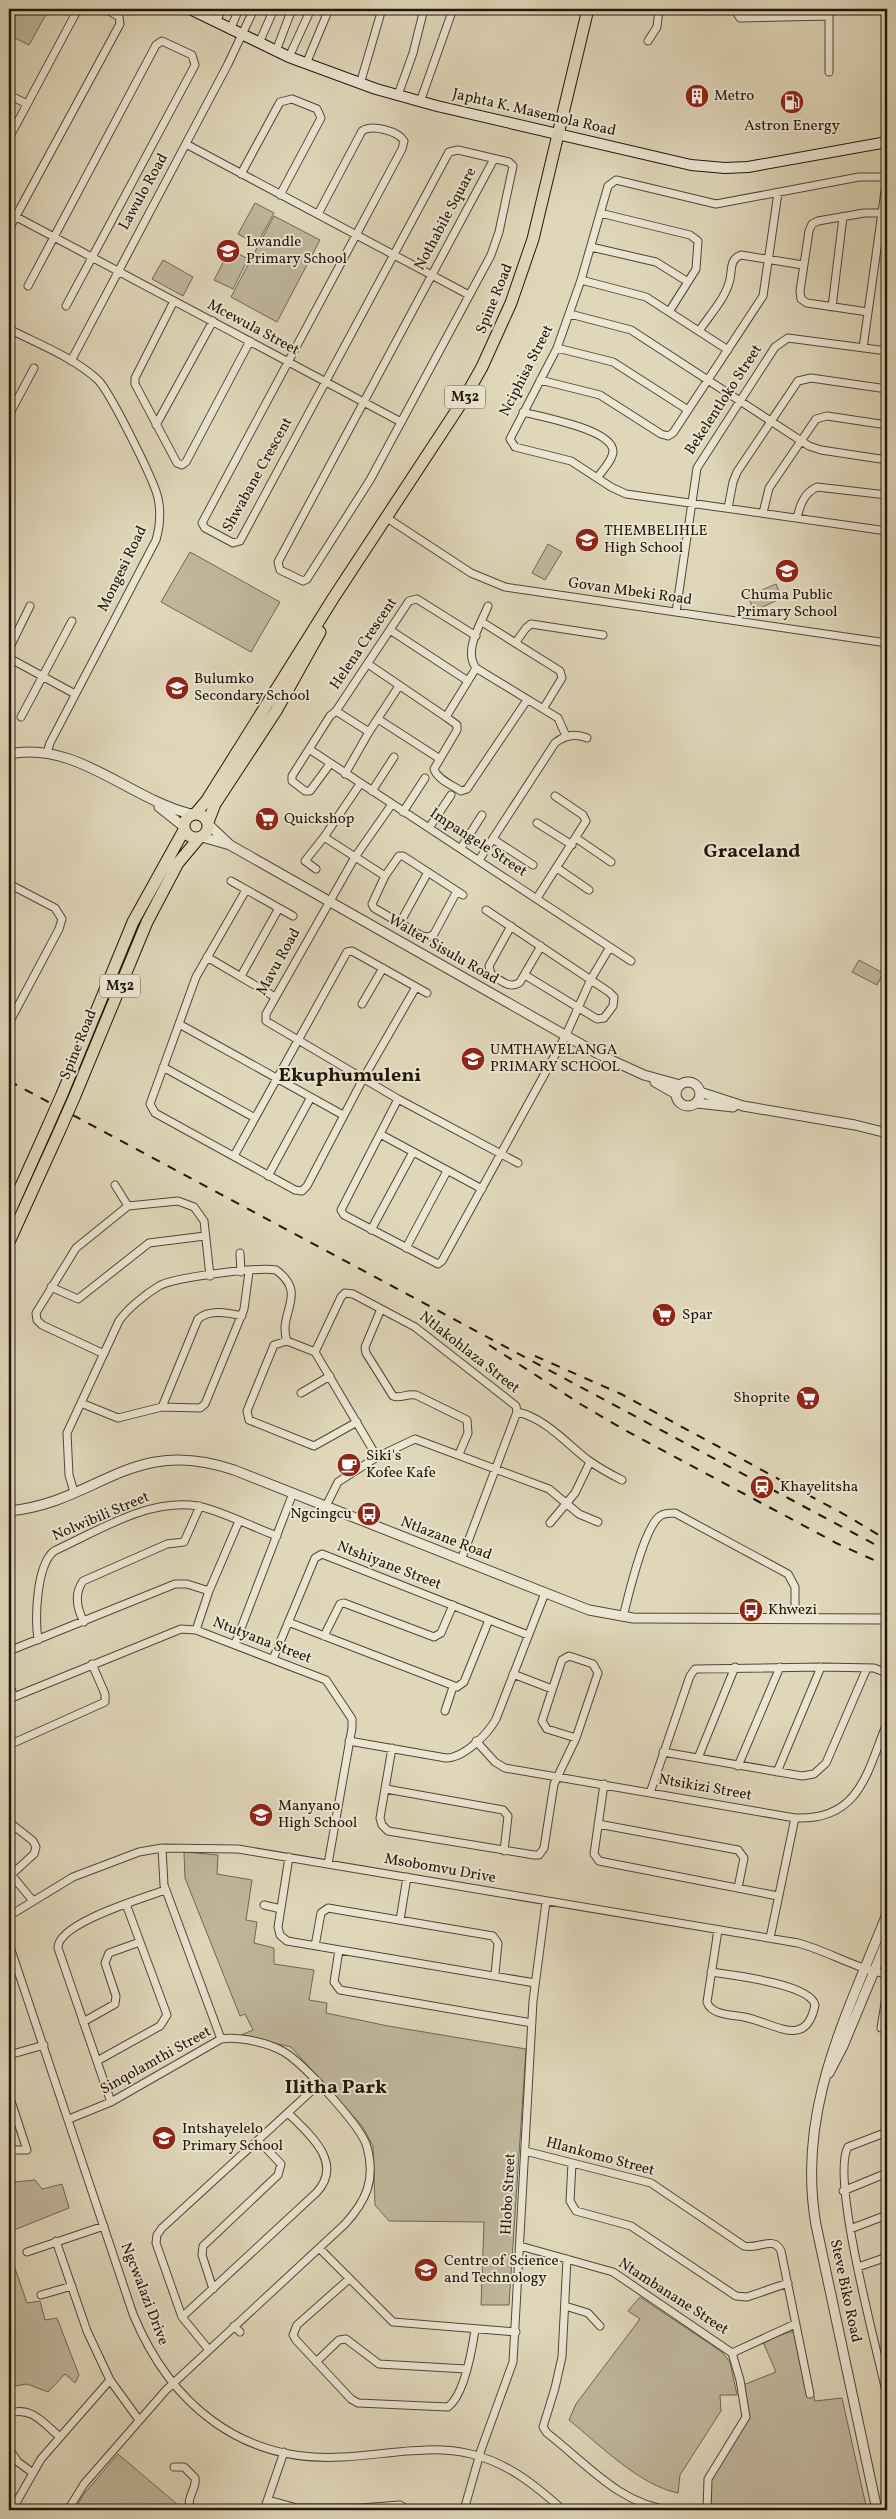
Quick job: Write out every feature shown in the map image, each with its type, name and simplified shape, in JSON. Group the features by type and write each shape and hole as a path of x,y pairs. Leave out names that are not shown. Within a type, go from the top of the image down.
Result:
{"main road":[{"name":"Japhta K. Masemola Road","path":"190,9 201,11 230,30 276,52 360,84 420,102 559,133 676,162 725,168 762,165 887,142"},
{"name":"Spine Road","path":"9,1213 63,1092 132,922 184,828 185,819 207,800 464,399 496,336 533,239 588,9"},
{"name":"Spine Road","path":"9,1242 74,1098 147,922 178,863 200,837 207,832 215,804 300,670 354,569"},
{"path":"193,814 204,815 208,824"},
{"path":"184,828 190,836 200,837"}],"street":[{"path":"9,138 78,9"},
{"path":"9,229 12,215 120,24 119,17 106,9"},
{"path":"216,22 222,9"},
{"path":"230,30 239,9"},
{"name":"Lawulo Road","path":"71,361 186,144 254,9"},
{"path":"259,43 274,9"},
{"path":"276,52 292,9"},
{"path":"289,57 311,9"},
{"path":"306,64 329,9"},
{"path":"360,84 382,9"},
{"path":"398,95 413,53 424,9"},
{"path":"420,102 453,9"},
{"path":"648,41 657,27 659,9"},
{"path":"734,9 740,18 829,12 829,72"},
{"path":"28,286 158,43 168,42 192,55 195,59 194,65 66,306"},
{"path":"9,95 27,104"},
{"path":"241,174 280,102 292,99 317,110 321,118 280,194"},
{"name":"Shwabane Crescent","path":"318,214 362,131 372,127 398,134 404,141 402,149 202,523 205,528 233,544 240,541 449,152 458,150 494,159"},
{"path":"186,144 469,295"},
{"name":"Nothabile Square","path":"494,159 512,164 513,173 494,246 469,295 402,422 359,498 307,579 298,580 280,570 278,562 432,276 494,159"},
{"path":"540,380 600,396 655,431 668,436 677,428 763,296 778,193 859,177 887,177 885,213 863,348"},
{"name":"Nciphisa Street","path":"778,193 716,204 616,180 609,184 581,280 557,348 511,435 510,441 513,446 571,461 626,494 887,531"},
{"path":"600,213 696,238 699,244 696,269 669,312"},
{"path":"868,312 807,303 801,299 803,265 812,224 864,213 885,213"},
{"name":"Mcewula Street","path":"12,215 402,422"},
{"path":"832,307 843,217"},
{"path":"591,247 656,262 688,282"},
{"path":"699,331 726,289 735,258 741,255 803,265"},
{"path":"581,280 642,295 728,350"},
{"path":"174,301 135,378 135,384 174,461 182,465 186,462 250,341"},
{"path":"570,314 631,330 800,440 821,450 887,460"},
{"path":"156,425 213,321"},
{"name":"Mongesi Road","path":"9,329 71,361 96,378 109,395 154,485 160,516 156,540 50,742 47,753"},
{"name":"Bekelentloko Street","path":"676,612 691,503 699,463 775,347 785,339 887,351"},
{"path":"557,348 613,362 688,410"},
{"path":"9,416 12,403 34,368"},
{"path":"728,508 734,478 795,384 802,378 887,389"},
{"path":"523,412 582,427 606,440 612,446 612,455 597,478"},
{"path":"763,513 769,488 813,421 823,416 887,425"},
{"path":"797,518 801,502 811,490 817,487 887,495"},
{"name":"Govan Mbeki Road","path":"388,518 471,573 494,584 514,589 887,643"},
{"name":"Helena Crescent","path":"369,732 336,711 409,601 414,598 476,636"},
{"path":"9,649 30,606"},
{"path":"488,606 471,652 472,662 476,668 558,718 566,736"},
{"path":"21,717 72,620"},
{"path":"482,622 558,669 562,674 543,708"},
{"path":"516,642 531,624 603,635"},
{"path":"390,630 468,681"},
{"path":"9,658 75,694"},
{"path":"368,664 456,725 458,730 434,769 436,774 461,790 467,790 527,700"},
{"path":"446,717 476,668"},
{"path":"345,774 369,732 400,686"},
{"path":"330,764 310,790 305,791 294,784 292,776 330,716 336,711"},
{"path":"378,719 440,759"},
{"path":"479,860 555,743 566,736 580,735 587,738"},
{"name":"Impangele Street","path":"309,750 461,848 630,961"},
{"path":"9,754 47,753 76,761 145,797 174,810 193,814"},
{"path":"372,792 394,757"},
{"path":"403,812 425,778"},
{"path":"316,869 305,862 360,784"},
{"path":"429,828 451,795"},
{"path":"537,898 585,823 583,815 555,796"},
{"path":"145,797 184,828"},
{"name":"Mavu Road","path":"392,804 355,857 329,901 266,1014 266,1021 398,1099 518,1163"},
{"path":"461,848 482,815"},
{"path":"537,823 572,845"},
{"name":"Walter Sisulu Road","path":"208,824 230,845 566,1035 644,1075 676,1094"},
{"name":"Walter Sisulu Road","path":"200,837 230,845"},
{"path":"324,837 385,876"},
{"path":"576,838 611,862"},
{"path":"493,839 533,865"},
{"path":"399,856 403,856 460,893 434,934 429,937 400,923 372,904 385,876 399,856"},
{"path":"557,868 589,890"},
{"path":"400,923 428,872"},
{"path":"231,881 293,916"},
{"path":"9,884 55,908 62,919 59,929 9,1023"},
{"path":"246,890 196,977 150,1104 154,1113 268,1176 295,1190 302,1190 307,1186 363,1079 416,987"},
{"path":"241,976 279,908"},
{"path":"486,910 612,994 613,1006 602,1019 579,1009 525,975"},
{"path":"511,926 488,970 510,986 520,982 542,946"},
{"path":"398,1099 341,1210 344,1215 438,1264 442,1261 566,1035 579,1009 590,979 610,947"},
{"path":"234,1156 296,1040 350,951 427,993"},
{"path":"207,957 275,997"},
{"path":"362,1004 383,968"},
{"path":"178,1024 344,1115"},
{"path":"163,1067 255,1118"},
{"name":"Walter Sisulu Road","path":"644,1075 680,1085"},
{"path":"743,1106 733,1107 697,1102 684,1106 678,1101 676,1094 680,1085 685,1082 693,1083 700,1092 743,1106 855,1125 887,1133"},
{"path":"697,1102 700,1092"},
{"path":"268,1176 311,1097"},
{"path":"380,1134 482,1189"},
{"path":"371,1230 413,1152"},
{"path":"406,1248 447,1171"},
{"path":"115,1185 128,1206"},
{"path":"104,1354 40,1323 36,1313 76,1248 128,1206 178,1201 186,1203 201,1214 210,1276"},
{"path":"51,1287 78,1298 149,1243 205,1236"},
{"path":"81,1403 118,1418 162,1407 200,1408 205,1404 242,1316 245,1272 240,1253"},
{"path":"74,1492 70,1475 67,1433 124,1314 159,1286 172,1281 276,1270 284,1276 290,1285 292,1301 284,1327 287,1341"},
{"name":"Ntlakohlaza Street","path":"315,1352 341,1297 345,1294 353,1294 415,1327 516,1406 517,1412 462,1560"},
{"path":"382,1309 365,1347 366,1353 393,1396 397,1398 410,1393 467,1420 468,1433 459,1454"},
{"path":"162,1407 198,1319 203,1315 222,1313 242,1316"},
{"path":"357,1422 314,1446 249,1420 247,1411 271,1348 278,1342 287,1341 315,1352 330,1376 378,1457"},
{"path":"301,1393 330,1376"},
{"path":"517,1412 530,1415 540,1421 590,1462 622,1480"},
{"path":"326,1506 338,1482 378,1457 415,1439 549,1489 579,1514 598,1522"},
{"name":"Ntlazane Road","path":"9,1510 32,1507 74,1492 140,1464 163,1459 185,1459 216,1464 589,1610 623,1617 887,1619"},
{"path":"550,1523 575,1493 590,1462"},
{"path":"235,1644 293,1493"},
{"name":"Nolwibili Street","path":"38,1640 35,1617 44,1565 48,1555 143,1511 176,1505 200,1506 277,1536"},
{"path":"84,1622 77,1606 79,1589 83,1580 167,1544 184,1542 200,1506"},
{"path":"623,1617 636,1564 656,1520 661,1515 675,1513 788,1574 795,1587 795,1619"},
{"path":"196,1630 209,1591 239,1521"},
{"name":"Ntshiyane Street","path":"272,1659 315,1558 322,1554 528,1635"},
{"path":"9,1651 175,1584 192,1585 209,1591"},
{"path":"349,1741 450,1758 461,1754 494,1723 545,1593"},
{"path":"324,1636 340,1604 344,1603 434,1637 441,1633 453,1605"},
{"path":"288,1622 453,1686 460,1686 464,1682 490,1620"},
{"name":"Ntutyana Street","path":"11,1698 171,1631 196,1630 330,1683 352,1719 328,1864"},
{"path":"392,1748 380,1818 382,1825 388,1831 534,1855 542,1852 558,1776 576,1738 598,1673 597,1668 593,1664 574,1656 565,1658 552,1688 542,1718 542,1724 547,1729 576,1738"},
{"path":"9,1745 105,1702 105,1694 92,1664"},
{"path":"698,1758 734,1667"},
{"path":"738,1766 780,1667"},
{"path":"777,1772 821,1667"},
{"path":"650,1792 693,1672 699,1668 867,1668 887,1673"},
{"path":"663,1752 738,1766 808,1776 822,1768 867,1668"},
{"path":"513,1674 552,1688"},
{"path":"9,1682 11,1698"},
{"path":"445,1711 453,1686"},
{"name":"Ntsikizi Street","path":"476,1741 495,1762 505,1768 795,1818 820,1817 855,1797 887,1723"},
{"path":"604,1784 594,1854 599,1861 778,1896"},
{"path":"386,1789 503,1810 508,1816 504,1850"},
{"path":"770,1938 795,1818"},
{"path":"9,1822 33,1841 36,1847 34,1854 11,1873 33,1901"},
{"path":"598,1824 738,1850 744,1858 738,1888"},
{"path":"162,1848 165,1890 221,2039"},
{"name":"Msobomvu Drive","path":"9,1916 73,1877 139,1852 162,1848 238,1849 770,1938 815,1948 870,1970 887,1974"},
{"path":"289,1857 278,1927 280,1935 288,1941 494,1974 535,1983"},
{"path":"400,1920 406,1877"},
{"path":"110,2102 58,1948 58,1941 63,1934 95,1916 165,1890"},
{"name":"Hlobo Street","path":"464,2510 479,2456 512,2369 516,2332 532,2023 535,1983 546,1902"},
{"path":"97,2061 160,2026 166,2019 166,2010 126,1904"},
{"path":"264,1905 281,1909"},
{"path":"315,1946 321,1913 328,1908 493,1936 498,1944 494,1974"},
{"name":"Steve Biko Road","path":"870,1970 887,1914"},
{"path":"711,1972 760,1979 808,1995 815,2005 808,2025 802,2030 794,2031 754,2019 713,2010 706,2002 711,1972 718,1930"},
{"name":"Steve Biko Road","path":"877,2510 812,2200 812,2144 835,2042 870,1970 887,1940"},
{"path":"83,2022 115,2004 116,1996 105,1963 106,1957 109,1953 140,1942"},
{"name":"Ngcwalazi Drive","path":"9,1944 141,2334 150,2353 172,2384 191,2404 214,2422 249,2441 302,2456 334,2457 443,2450 479,2456 523,2476 563,2510"},
{"path":"340,1950 334,1982 340,1990 532,2023"},
{"path":"881,2028 886,2009 886,1997"},
{"name":"Sinqolamthi Street","path":"68,2510 84,2484 172,2384 209,2350 237,2329 345,2224 364,2202 368,2190 370,2168 367,2145 355,2125 284,2052 230,2038 221,2039 110,2102 69,2119"},
{"path":"9,2055 44,2045"},
{"path":"209,2350 182,2317 156,2242 157,2235 162,2228 318,2085"},
{"path":"9,2095 10,2104 27,2150 9,2150"},
{"path":"182,2317 316,2193 327,2179 326,2160 313,2138 288,2113"},
{"path":"887,2132 847,2148 843,2191 887,2396"},
{"path":"213,2289 202,2255 204,2243 278,2175 281,2170 281,2164 258,2140"},
{"name":"Hlankomo Street","path":"525,2151 651,2183 744,2246 775,2244 781,2251 810,2394"},
{"path":"572,2163 570,2201 576,2212 630,2226 736,2296 748,2297 788,2283"},
{"path":"843,2191 887,2173"},
{"path":"850,2229 887,2215"},
{"path":"27,2252 104,2226"},
{"path":"56,2241 87,2331 110,2380 139,2420"},
{"name":"Ntambanane Street","path":"520,2246 616,2273 732,2353 740,2380 746,2417 710,2476 707,2484 707,2510"},
{"path":"319,2248 393,2322 516,2332"},
{"path":"858,2267 887,2257"},
{"path":"567,2259 562,2357 556,2388 543,2424 544,2429 622,2494 650,2507 671,2510"},
{"path":"349,2279 294,2330 296,2340 358,2403 444,2408 454,2402 466,2370 475,2330"},
{"path":"40,2295 72,2286"},
{"path":"565,2306 588,2313 600,2326"},
{"path":"732,2353 795,2324"},
{"path":"316,2362 339,2340 346,2339 373,2362 380,2365 466,2370"},
{"path":"12,2510 33,2473 60,2437 110,2380"},
{"path":"9,2413 20,2410 32,2414 60,2437"},
{"path":"9,2449 18,2462 33,2473"},
{"path":"264,2510 284,2452"},
{"path":"174,2466 183,2467 195,2478 196,2483 189,2500 191,2510"},
{"path":"268,2500 293,2507 316,2509 400,2505 408,2510"}],"shaded area":[{"path":"9,9 49,9 29,45 9,35"},
{"path":"255,203 274,213 257,244 238,234"},
{"path":"274,216 320,240 277,322 231,297"},
{"path":"230,249 248,259 233,289 214,280"},
{"path":"163,260 193,277 183,296 152,279"},
{"path":"548,544 562,552 545,580 532,573"},
{"path":"190,552 280,602 251,652 161,602"},
{"path":"776,584 782,598 754,611 748,596"},
{"path":"859,960 883,973 877,985 852,972"},
{"path":"184,1852 218,1855 217,1874 252,1880 246,1920 257,1922 254,1943 274,1948 274,1964 314,1970 309,2000 327,2003 326,2013 388,2026 526,2049 509,2305 481,2305 484,2222 389,2221 375,2205 373,2146 362,2126 291,2047 241,2035 253,2030 245,2014 240,2016 185,1878"},
{"path":"9,2178 15,2182 35,2180 42,2189 62,2184 69,2208 9,2232"},
{"path":"9,2251 27,2303 40,2301 45,2320 57,2318 79,2375 75,2383 65,2374 48,2392 27,2384 9,2387"},
{"path":"640,2297 722,2352 730,2362 737,2395 720,2395 721,2411 680,2475 678,2493 663,2489 649,2482 620,2463 569,2420 576,2404 640,2319 628,2311"},
{"path":"789,2332 800,2333 815,2401 842,2398 867,2510 711,2510 711,2480 749,2415 743,2385 776,2372 763,2342"},
{"path":"118,2454 184,2510 75,2510 83,2495"}],"railway":[{"path":"9,1081 887,1551"},
{"path":"489,1345 623,1429 836,1543 887,1566"},
{"path":"535,1356 621,1394 849,1517 887,1540"}],"place":[{"name":"Metro","path":"697,96"},
{"name":"Astron Energy","path":"792,102"},
{"name":"Lwandle Primary School","path":"228,251"},
{"name":"THEMBELIHLE High School","path":"587,540"},
{"name":"Chuma Public Primary School","path":"787,571"},
{"name":"Bulumko Secondary School","path":"177,688"},
{"name":"Quickshop","path":"267,819"},
{"name":"UMTHAWELANGA PRIMARY SCHOOL","path":"473,1059"},
{"name":"Spar","path":"664,1315"},
{"name":"Shoprite","path":"808,1398"},
{"name":"Siki's Kofee Kafe","path":"349,1465"},
{"name":"Khayelitsha","path":"762,1487"},
{"name":"Ngcingcu","path":"369,1514"},
{"name":"Khwezi","path":"751,1610"},
{"name":"Manyano High School","path":"261,1815"},
{"name":"Intshayelelo Primary School","path":"164,2138"},
{"name":"Centre of Science and Technology","path":"426,2270"}],"district":[{"name":"Graceland","path":"752,852"},
{"name":"Ekuphumuleni","path":"350,1076"},
{"name":"Ilitha Park","path":"336,2088"}]}
